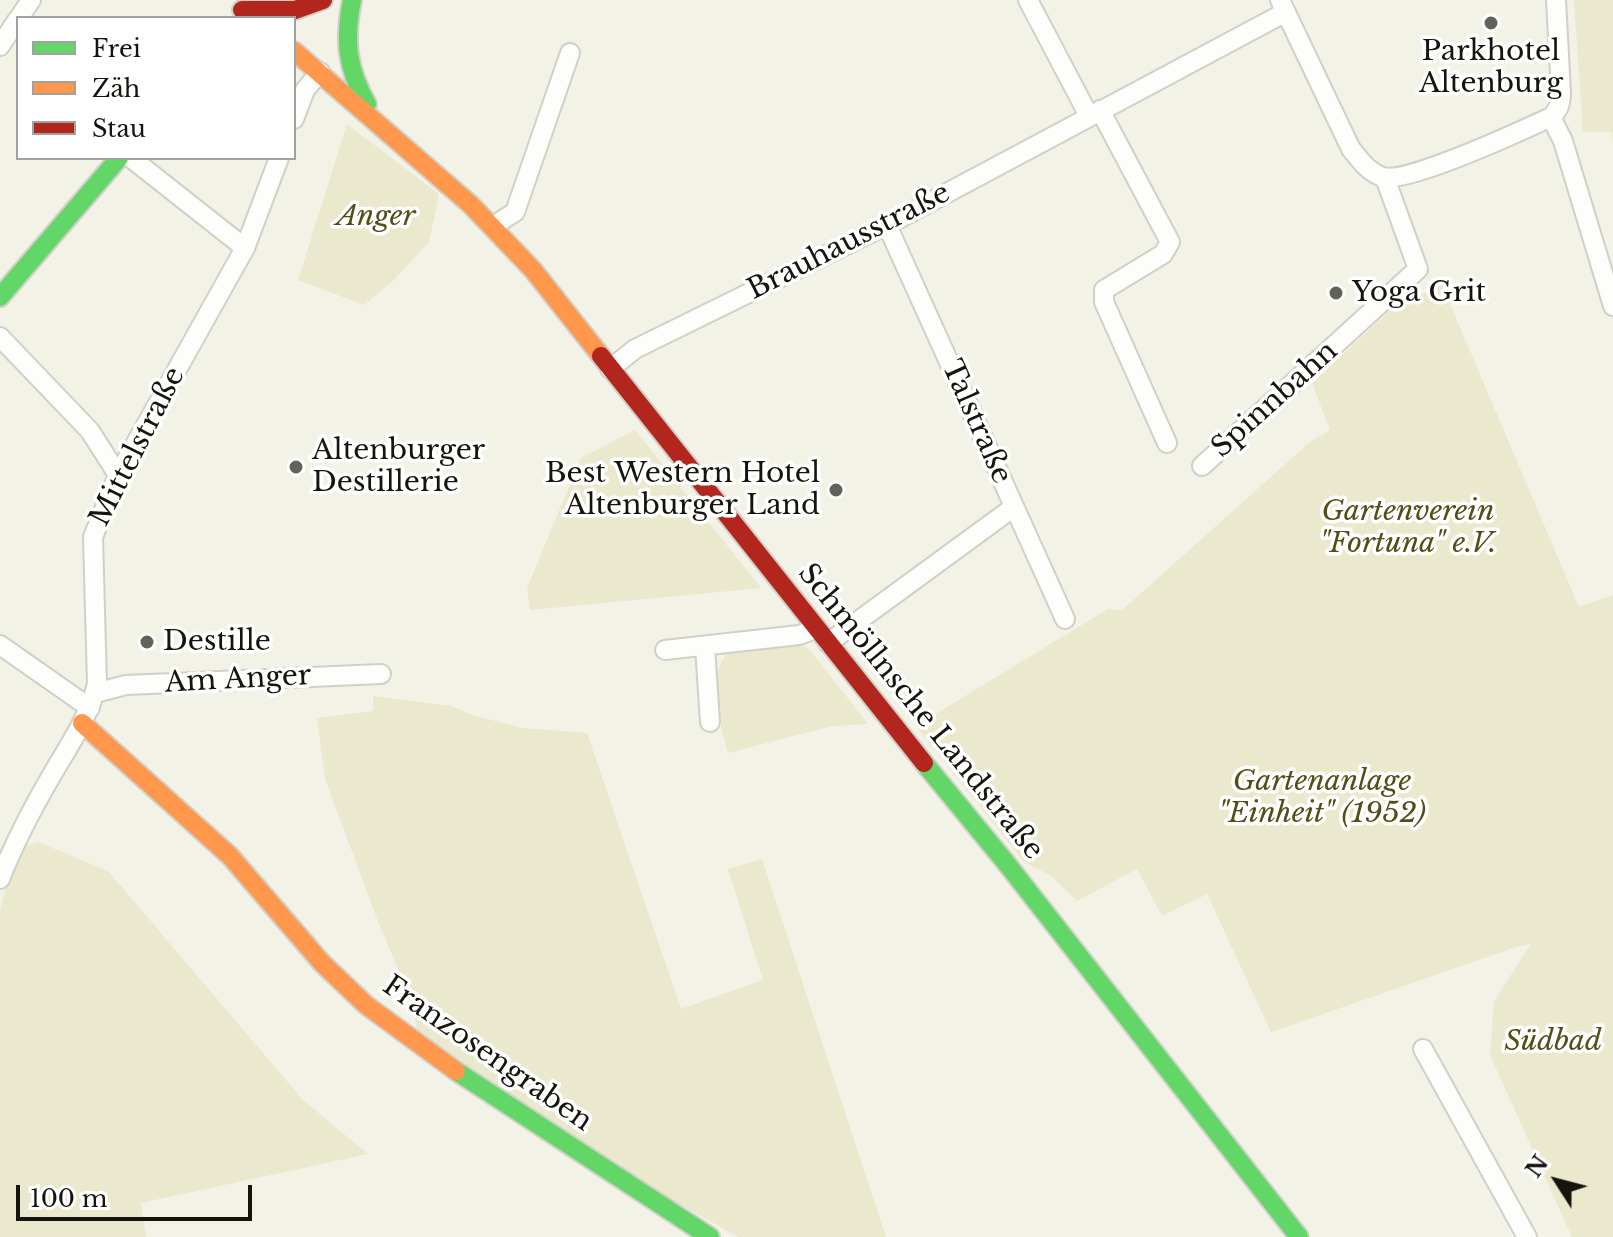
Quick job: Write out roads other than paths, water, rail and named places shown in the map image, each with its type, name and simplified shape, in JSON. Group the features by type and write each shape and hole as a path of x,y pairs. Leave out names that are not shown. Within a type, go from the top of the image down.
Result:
{"main road":[{"path":"240,12 295,10 323,0"},
{"path":"352,0 345,32 347,63 357,89 376,120"},
{"name":"Schmöllnsche Landstraße","path":"296,53 493,226 533,270 1007,864 1299,1237"},
{"path":"0,297 117,160"},
{"name":"Franzosengraben","path":"89,708 230,856 322,963 366,1005 412,1041 483,1089 710,1237"}],"street":[{"path":"1028,0 1170,242 1163,254 1104,290 1104,302 1167,443"},
{"path":"1283,6 1351,149 1367,169 1385,178 1407,175 1551,117 1561,103 1556,0"},
{"name":"Brauhausstraße","path":"610,369 635,349 887,225 1095,113 1283,6"},
{"path":"0,46 16,22"},
{"path":"493,226 515,212 570,53"},
{"path":"296,114 305,90 320,72"},
{"path":"1551,117 1563,141 1613,306"},
{"path":"134,160 245,248"},
{"name":"Mittelstraße","path":"0,879 18,834 89,708 97,684 93,537 118,475 245,248 278,160"},
{"name":"Spinnbahn","path":"1202,466 1418,269 1385,178"},
{"name":"Talstraße","path":"887,225 1065,619"},
{"path":"0,337 90,431 118,475"},
{"path":"665,650 799,635 822,636 1014,507"},
{"path":"0,645 89,708"},
{"path":"705,647 710,722"},
{"name":"Am Anger","path":"89,708 126,685 381,674"},
{"path":"0,825 18,834"},
{"path":"1423,1049 1527,1237"}],"place":[{"name":"Parkhotel Altenburg","path":"1491,23"},
{"name":"Yoga Grit","path":"1336,293"},
{"name":"Altenburger Destillerie","path":"296,467"},
{"name":"Best Western Hotel Altenburger Land","path":"836,490"},
{"name":"Destille","path":"147,642"}],"park label":[{"name":"Anger","path":"376,217"},
{"name":"Gartenverein \"Fortuna\" e.V.","path":"1408,528"},
{"name":"Gartenanlage \"Einheit\" (1952)","path":"1322,798"},
{"name":"Südbad","path":"1553,1042"}]}
